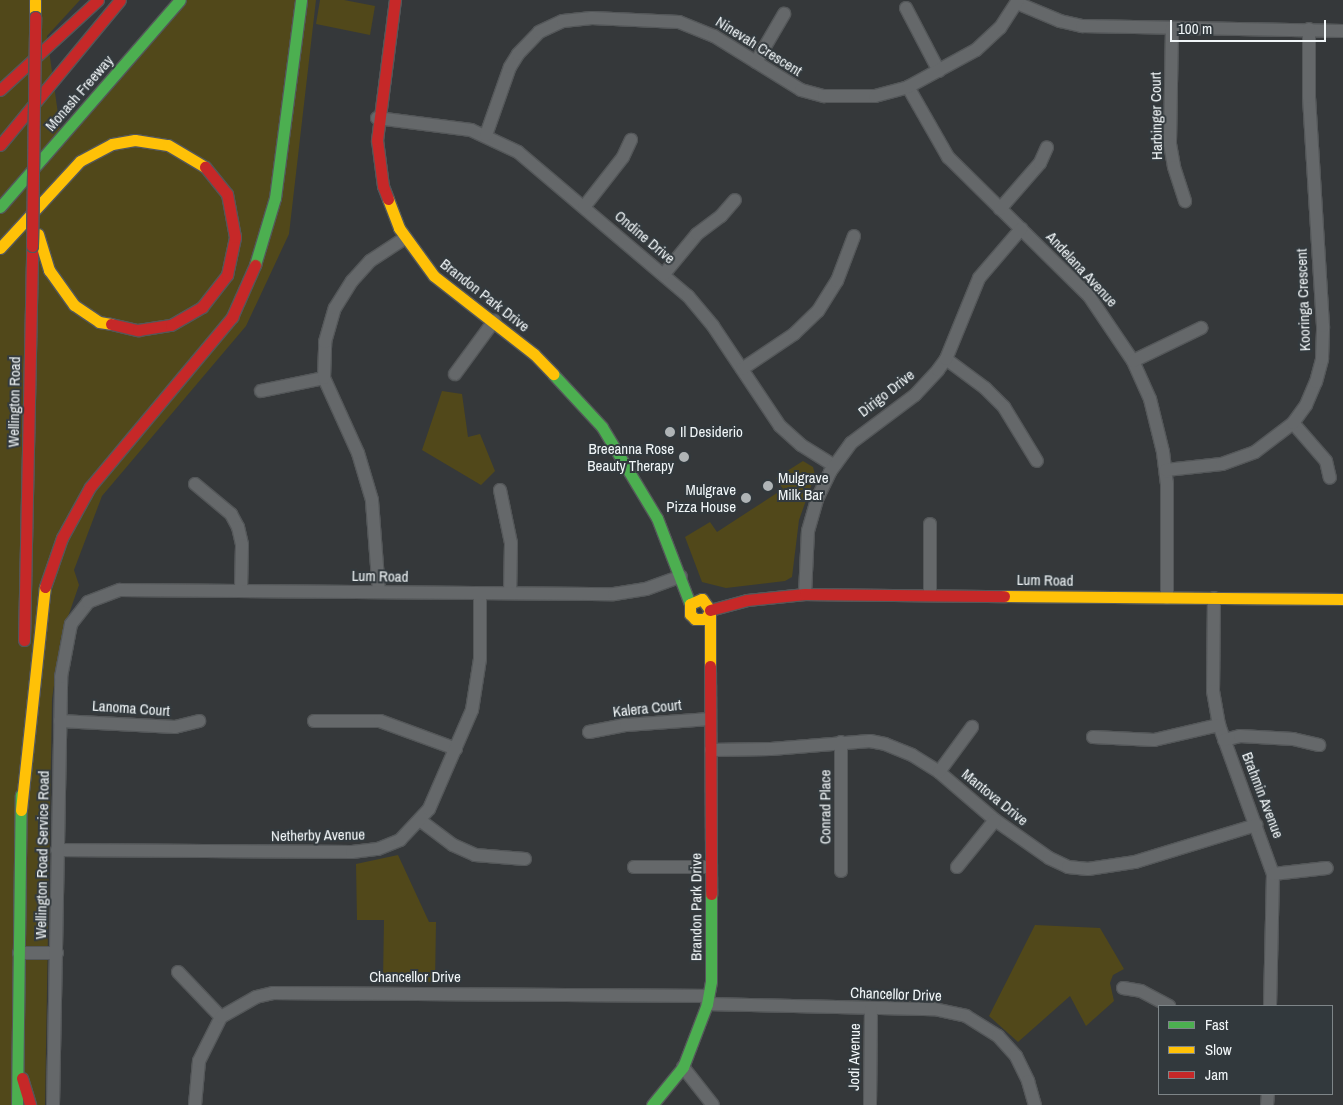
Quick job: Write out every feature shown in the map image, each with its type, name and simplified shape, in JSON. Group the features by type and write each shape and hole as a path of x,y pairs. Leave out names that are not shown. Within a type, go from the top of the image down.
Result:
{"main road":[{"name":"Wellington Road","path":"16,1105 24,655 36,242 32,216 35,0"},
{"path":"0,90 98,0"},
{"name":"Monash Freeway","path":"0,144 120,0"},
{"name":"Monash Freeway","path":"0,207 180,0"},
{"path":"21,810 38,630 46,579 62,538 90,487 109,461 203,355 232,317 251,280 275,198 301,0"},
{"name":"Brandon Park Drive","path":"395,0 378,118 377,152 383,186 405,238 434,276 494,321 548,367 612,440 657,518 681,576 703,605 711,750 712,962 708,1000 683,1066 652,1105"},
{"path":"0,248 80,161 106,146 135,140 168,145 204,166 227,194 235,238 227,275 202,307 171,325 138,330 100,322 74,304 49,270 36,242"},
{"name":"Lum Road","path":"703,605 805,594 1343,599"},
{"path":"692,617 702,620 703,605"},
{"name":"Brandon Park Drive","path":"703,605 692,617 709,694"},
{"path":"6,1019 18,995"},
{"path":"17,1061 30,1105"}],"street":[{"path":"1018,2 1074,25 1343,31"},
{"name":"Ninevah Crescent","path":"486,135 510,67 518,54 532,37 556,23 592,18 673,20 705,31 801,90 824,96 875,96 908,87 989,40 1018,2"},
{"path":"906,8 939,70"},
{"path":"756,62 784,14"},
{"name":"Harbinger Court","path":"1172,28 1170,144 1177,178 1186,202"},
{"name":"Kooringa Crescent","path":"1166,470 1234,462 1264,447 1293,423 1311,394 1322,348 1309,97 1309,29"},
{"name":"Andelana Avenue","path":"908,87 948,157 1093,301 1133,361 1154,412 1166,470 1167,598"},
{"name":"Ondine Drive","path":"378,118 460,128 486,135 518,152 664,274 706,317 786,432 834,466"},
{"path":"584,207 623,157 631,140"},
{"path":"1000,209 1040,163 1047,147"},
{"path":"664,274 697,234 726,212 735,200"},
{"name":"Dirigo Drive","path":"805,594 808,531 818,497 834,466 850,443 915,395 946,359 979,278 1021,229"},
{"path":"742,369 794,334 818,311 837,281 854,236"},
{"path":"379,592 377,528 369,486 358,453 324,378 328,330 342,294 370,261 405,238"},
{"path":"455,374 494,321"},
{"path":"1133,361 1201,328"},
{"path":"946,359 985,388 1004,407 1037,461"},
{"path":"261,391 324,378"},
{"path":"1293,423 1326,461 1330,478"},
{"path":"195,484 227,510 238,527 242,545 241,590"},
{"path":"500,490 511,543 510,593"},
{"path":"930,524 930,596"},
{"name":"Lum Road","path":"81,608 98,596 120,590 480,594 624,593 681,576"},
{"name":"Netherby Avenue","path":"58,850 367,852 400,840 421,820 456,749 472,710 478,678 480,594"},
{"name":"Brahmin Avenue","path":"1214,598 1213,691 1219,725 1273,874 1270,1005"},
{"name":"Wellington Road Service Road","path":"53,1105 60,721 65,645 71,624 81,608"},
{"name":"Kalera Court","path":"589,732 626,724 710,719"},
{"name":"Lanoma Court","path":"60,721 99,721 161,727 198,721"},
{"path":"314,721 380,721 456,749"},
{"path":"1092,737 1154,740 1219,725"},
{"path":"939,772 972,727"},
{"path":"1224,740 1240,736 1294,739 1319,745"},
{"name":"Mantova Drive","path":"711,750 771,750 841,742 885,744 912,755 939,772 995,820 1049,858 1068,867 1088,870 1127,864 1256,825"},
{"name":"Conrad Place","path":"841,742 841,871"},
{"path":"421,820 453,845 475,856 526,859"},
{"path":"957,867 995,820"},
{"path":"634,867 711,867"},
{"path":"1273,874 1327,868"},
{"path":"19,953 57,953"},
{"path":"178,972 221,1017 199,1060 195,1105"},
{"path":"1123,988 1141,992 1167,1005"},
{"name":"Chancellor Drive","path":"221,1017 256,997 274,992 708,1000 871,1009 934,1009 966,1016 998,1036 1016,1056 1028,1081 1035,1105"},
{"name":"Jodi Avenue","path":"870,1105 871,1009"},
{"path":"683,1066 713,1105"}],"shaded area":[{"path":"0,0 80,0 47,36 61,135 180,0 316,0 289,234 246,326 102,496 74,570 79,585 61,637 52,699 45,1105 0,1105"},
{"path":"320,0 344,0 375,6 370,35 316,24"},
{"path":"442,391 462,394 468,437 480,434 495,471 481,485 422,450"},
{"path":"803,461 813,467 815,475 799,520 792,577 785,581 726,588 702,582 685,537 710,522 717,532 783,489 776,478"},
{"path":"398,855 429,922 436,922 435,982 383,981 384,920 357,920 356,864"},
{"path":"1035,925 1100,928 1124,969 1113,975 1110,983 1114,1001 1086,1026 1070,996 1018,1042 989,1016"}],"traffic: fast":[{"path":"0,207 180,0"},
{"path":"255,265 275,198 301,0"},
{"path":"553,374 602,427 657,518 690,604"},
{"path":"17,1105 21,795"},
{"path":"652,1105 683,1067 707,1004 711,981 711,894"}],"traffic: slow":[{"path":"35,0 35,17"},
{"path":"0,248 80,161 112,144 135,140 168,145 205,167"},
{"path":"388,199 399,228 434,276 534,354 553,374"},
{"path":"38,234 49,270 74,305 99,322 111,324"},
{"path":"21,810 45,587"},
{"path":"1004,596 1343,599"},
{"path":"709,613 705,619 695,619 690,614 690,604 702,599 710,610 710,666"}],"traffic: jam":[{"path":"0,90 98,0"},
{"path":"0,145 120,0"},
{"path":"388,199 383,186 377,140 395,0"},
{"path":"32,246 35,17"},
{"path":"111,324 138,330 171,325 202,307 227,275 235,237 227,194 205,167"},
{"path":"24,640 32,246"},
{"path":"45,587 62,538 90,487 232,317 255,265"},
{"path":"710,610 747,600 805,594 1004,596"},
{"path":"710,666 711,894"},
{"path":"22,1078 30,1105"}],"place":[{"name":"Il Desiderio","path":"670,432"},
{"name":"Breeanna Rose Beauty Therapy","path":"684,457"},
{"name":"Mulgrave Milk Bar","path":"768,486"},
{"name":"Mulgrave Pizza House","path":"746,498"}]}
